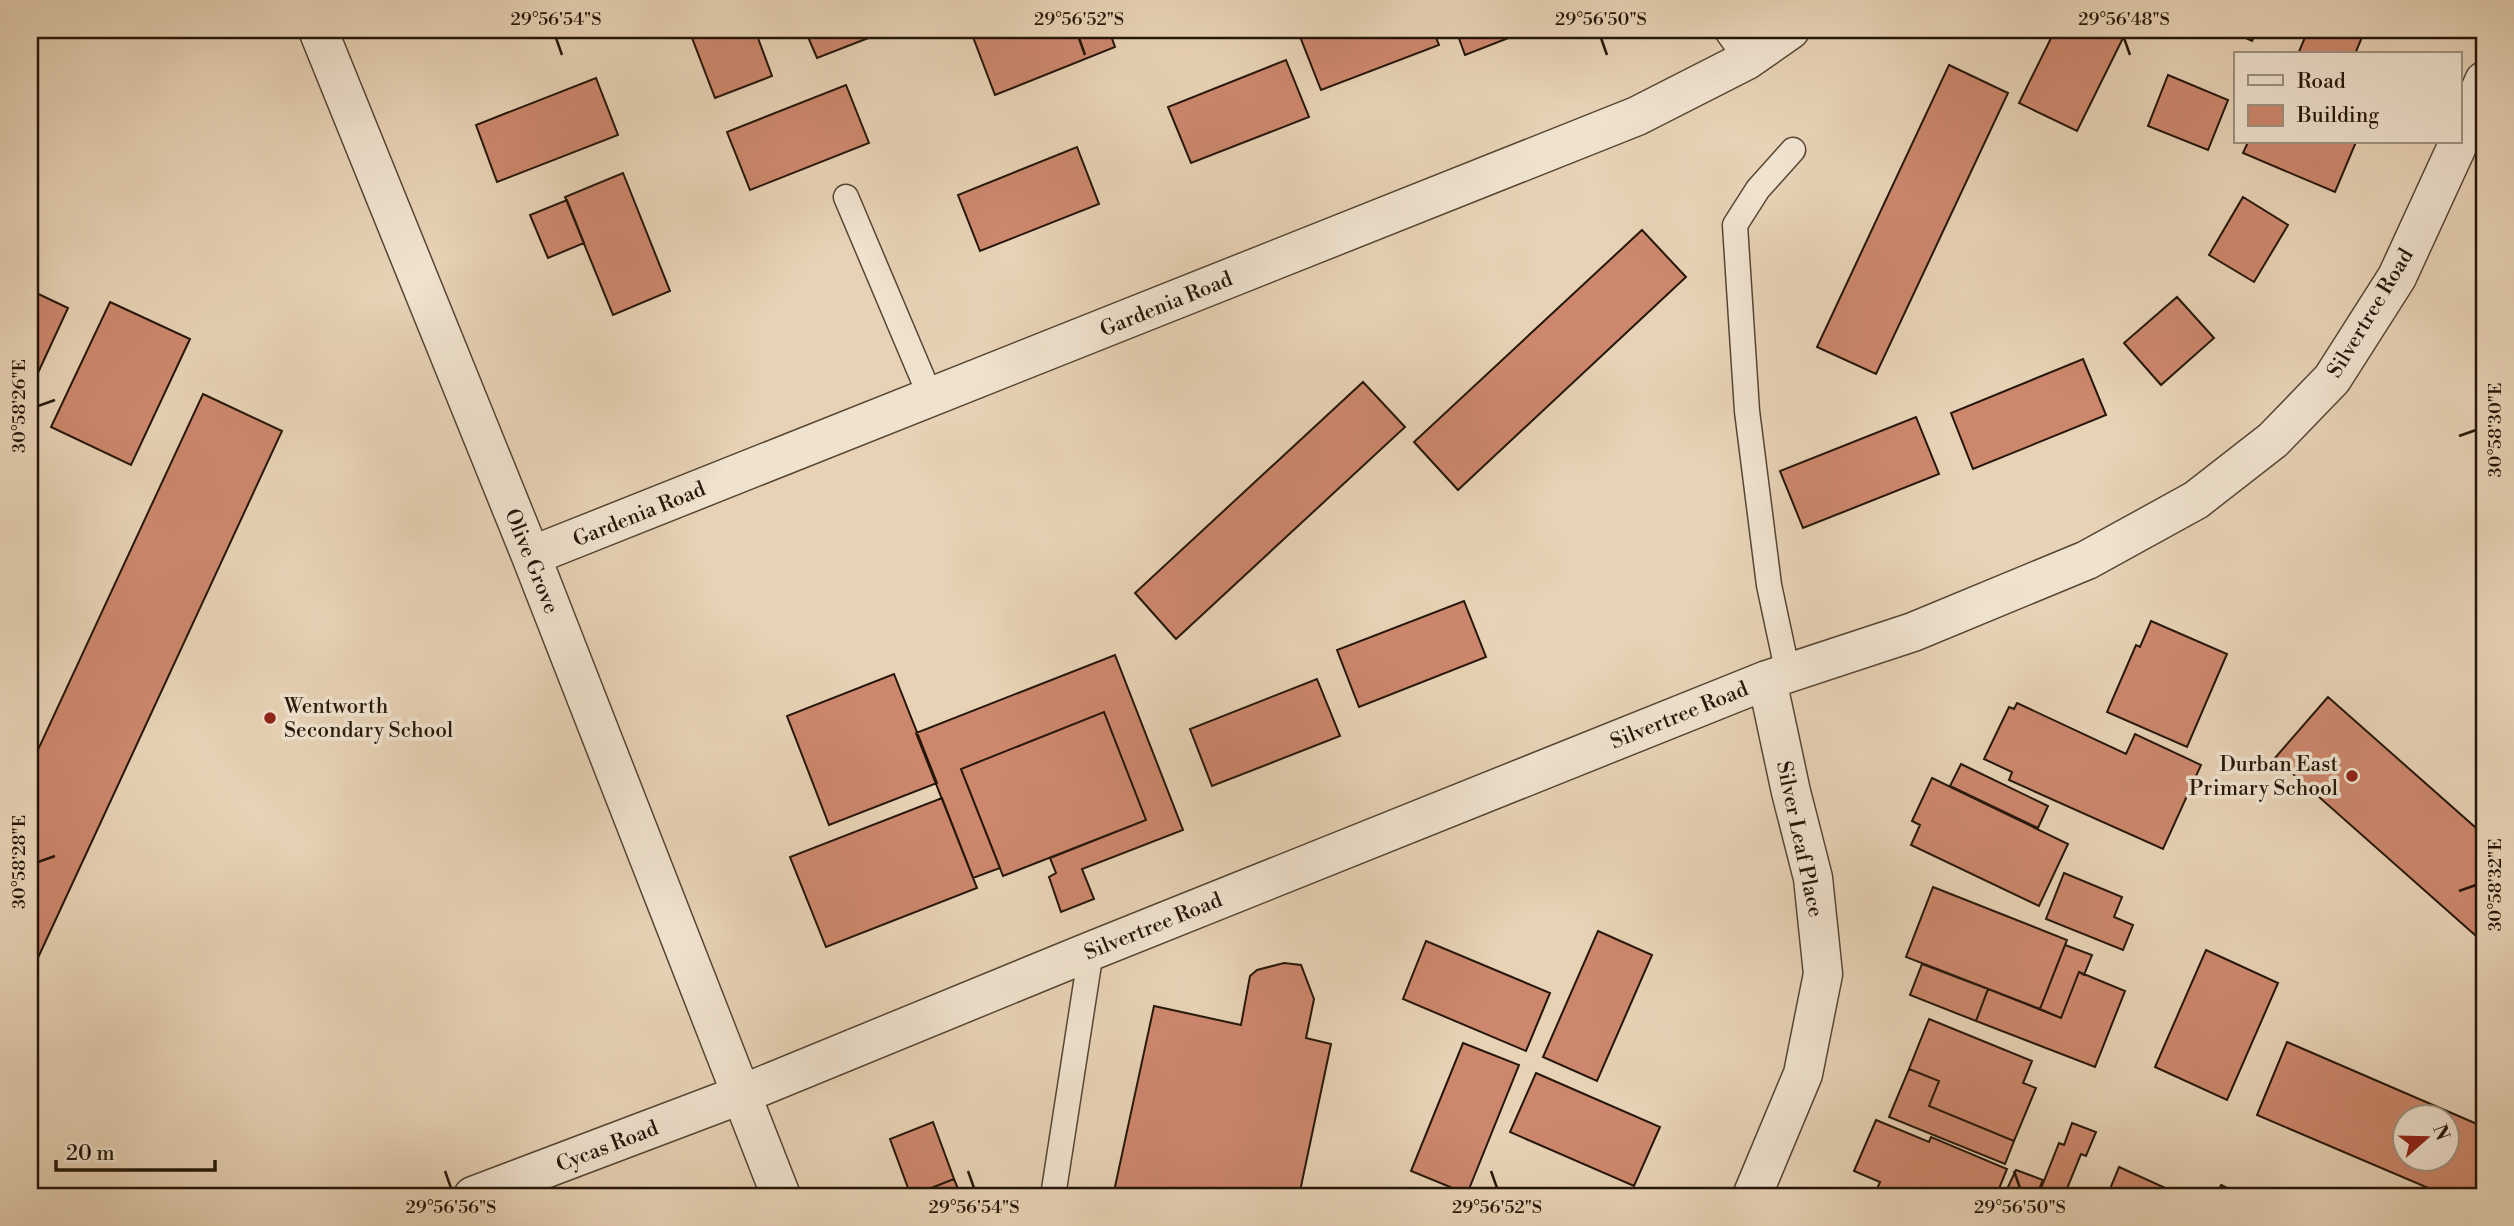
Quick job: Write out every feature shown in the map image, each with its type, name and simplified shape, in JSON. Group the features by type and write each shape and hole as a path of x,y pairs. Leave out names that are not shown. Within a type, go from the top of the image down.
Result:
{"street":[{"name":"Olive Grove","path":"318,30 531,556 781,1196"},
{"name":"Gardenia Road","path":"531,556 1637,116 1736,45 1790,30"},
{"name":"Silvertree Road","path":"2462,134 2484,81"},
{"name":"Silvertree Road","path":"740,1095 1091,951 1777,677 1913,632 2087,560 2196,500 2273,440 2332,379 2397,277 2458,144"},
{"name":"Silver Leaf Place","path":"1752,1196 1804,1074 1823,974 1813,878 1791,792 1777,677"},
{"name":"Cycas Road","path":"473,1196 740,1095"}],"lane":[{"path":"1777,677 1769,585 1747,411 1735,225 1758,189 1793,149"},
{"path":"846,197 931,398"},
{"path":"1053,1196 1091,951"}],"building":[{"path":"689,30 755,30 772,76 715,98"},
{"path":"805,30 889,30 817,58"},
{"path":"991,30 1109,30 1115,47 995,95 973,37"},
{"path":"1311,30 1433,30 1439,45 1321,90 1299,34"},
{"path":"1456,30 1529,30 1465,55"},
{"path":"2055,30 2127,30 2077,131 2019,103"},
{"path":"2229,30 2257,30 2252,41"},
{"path":"2308,30 2365,30 2356,52 2299,52"},
{"path":"1286,60 1309,117 1191,163 1168,107"},
{"path":"1949,65 2008,93 1876,374 1817,347"},
{"path":"2168,75 2228,100 2208,150 2148,126"},
{"path":"596,78 618,135 497,182 476,125"},
{"path":"846,85 869,143 750,190 727,132"},
{"path":"2247,144 2355,144 2335,192 2243,153"},
{"path":"1077,147 1099,204 980,251 958,195"},
{"path":"623,173 670,291 613,315 565,197"},
{"path":"2243,197 2288,225 2254,282 2209,255"},
{"path":"567,200 584,243 548,258 530,215"},
{"path":"1642,230 1686,277 1458,490 1414,442"},
{"path":"30,290 68,308 30,390"},
{"path":"2177,297 2214,338 2161,385 2124,343"},
{"path":"110,302 190,339 131,465 51,427"},
{"path":"2083,359 2106,415 1973,469 1951,413"},
{"path":"1363,382 1405,427 1176,639 1135,593"},
{"path":"203,394 282,431 30,975 30,767"},
{"path":"1916,417 1939,474 1803,528 1780,471"},
{"path":"1464,601 1486,657 1359,707 1337,650"},
{"path":"2151,621 2227,654 2187,747 2107,712 2136,645 2140,647"},
{"path":"1115,655 1183,830 1082,869 1094,899 1061,912 1049,877 1056,873 1050,858 1146,820 1104,712 961,769 1000,868 973,878 916,733"},
{"path":"894,674 937,783 829,825 787,716"},
{"path":"1317,679 1340,736 1212,786 1190,729"},
{"path":"2328,697 2484,835 2484,943 2275,758"},
{"path":"2017,703 2126,754 2135,734 2201,765 2163,849 2009,780 2012,772 1984,759 2009,707 2014,709"},
{"path":"1104,712 1146,820 1003,876 961,769"},
{"path":"1961,764 2048,806 2038,828 1950,786"},
{"path":"1932,778 2068,844 2039,906 1911,845 1920,825 1912,821"},
{"path":"942,798 977,888 826,947 790,857"},
{"path":"2064,873 2122,897 2114,917 2133,925 2123,950 2046,919"},
{"path":"1933,887 2067,940 2040,1009 1906,957"},
{"path":"1598,931 1652,955 1597,1081 1543,1057"},
{"path":"1426,941 1550,993 1526,1051 1403,999"},
{"path":"2065,945 2092,955 2084,975 2079,972 2061,1018 2040,1009"},
{"path":"2206,950 2278,983 2227,1100 2155,1067"},
{"path":"1284,963 1301,965 1314,999 1306,1038 1331,1044 1299,1196 1113,1196 1154,1006 1241,1025 1250,976 1257,970"},
{"path":"1922,964 1988,989 1976,1021 1910,995"},
{"path":"2079,972 2125,991 2095,1067 1976,1021 1988,989 2061,1018"},
{"path":"1929,1019 2032,1061 2023,1083 2036,1088 2014,1141 1929,1106 1939,1081 1909,1069"},
{"path":"2287,1042 2431,1104 2392,1104 2392,1173 2257,1115"},
{"path":"1463,1043 1519,1065 1467,1194 1411,1171"},
{"path":"1909,1069 1939,1081 1929,1106 2014,1141 2005,1164 1889,1117"},
{"path":"1536,1073 1660,1127 1634,1186 1510,1132"},
{"path":"2462,1118 2484,1127 2484,1196 2447,1196 2395,1174 2462,1174"},
{"path":"1876,1120 1929,1142 1931,1137 2007,1169 1996,1196 1874,1196 1880,1182 1854,1171"},
{"path":"933,1122 954,1179 911,1196 890,1139"},
{"path":"2072,1123 2096,1132 2086,1156 2081,1154 2064,1196 2038,1196 2059,1143 2064,1145"},
{"path":"2119,1167 2172,1191 2170,1196 2107,1196"},
{"path":"2016,1170 2043,1180 2036,1196 2025,1196 2007,1189"},
{"path":"954,1179 961,1196 911,1196"},
{"path":"2221,1185 2242,1195 2216,1196"}],"place":[{"name":"Wentworth Secondary School","path":"270,718"},
{"name":"Durban East Primary School","path":"2352,776"}]}
